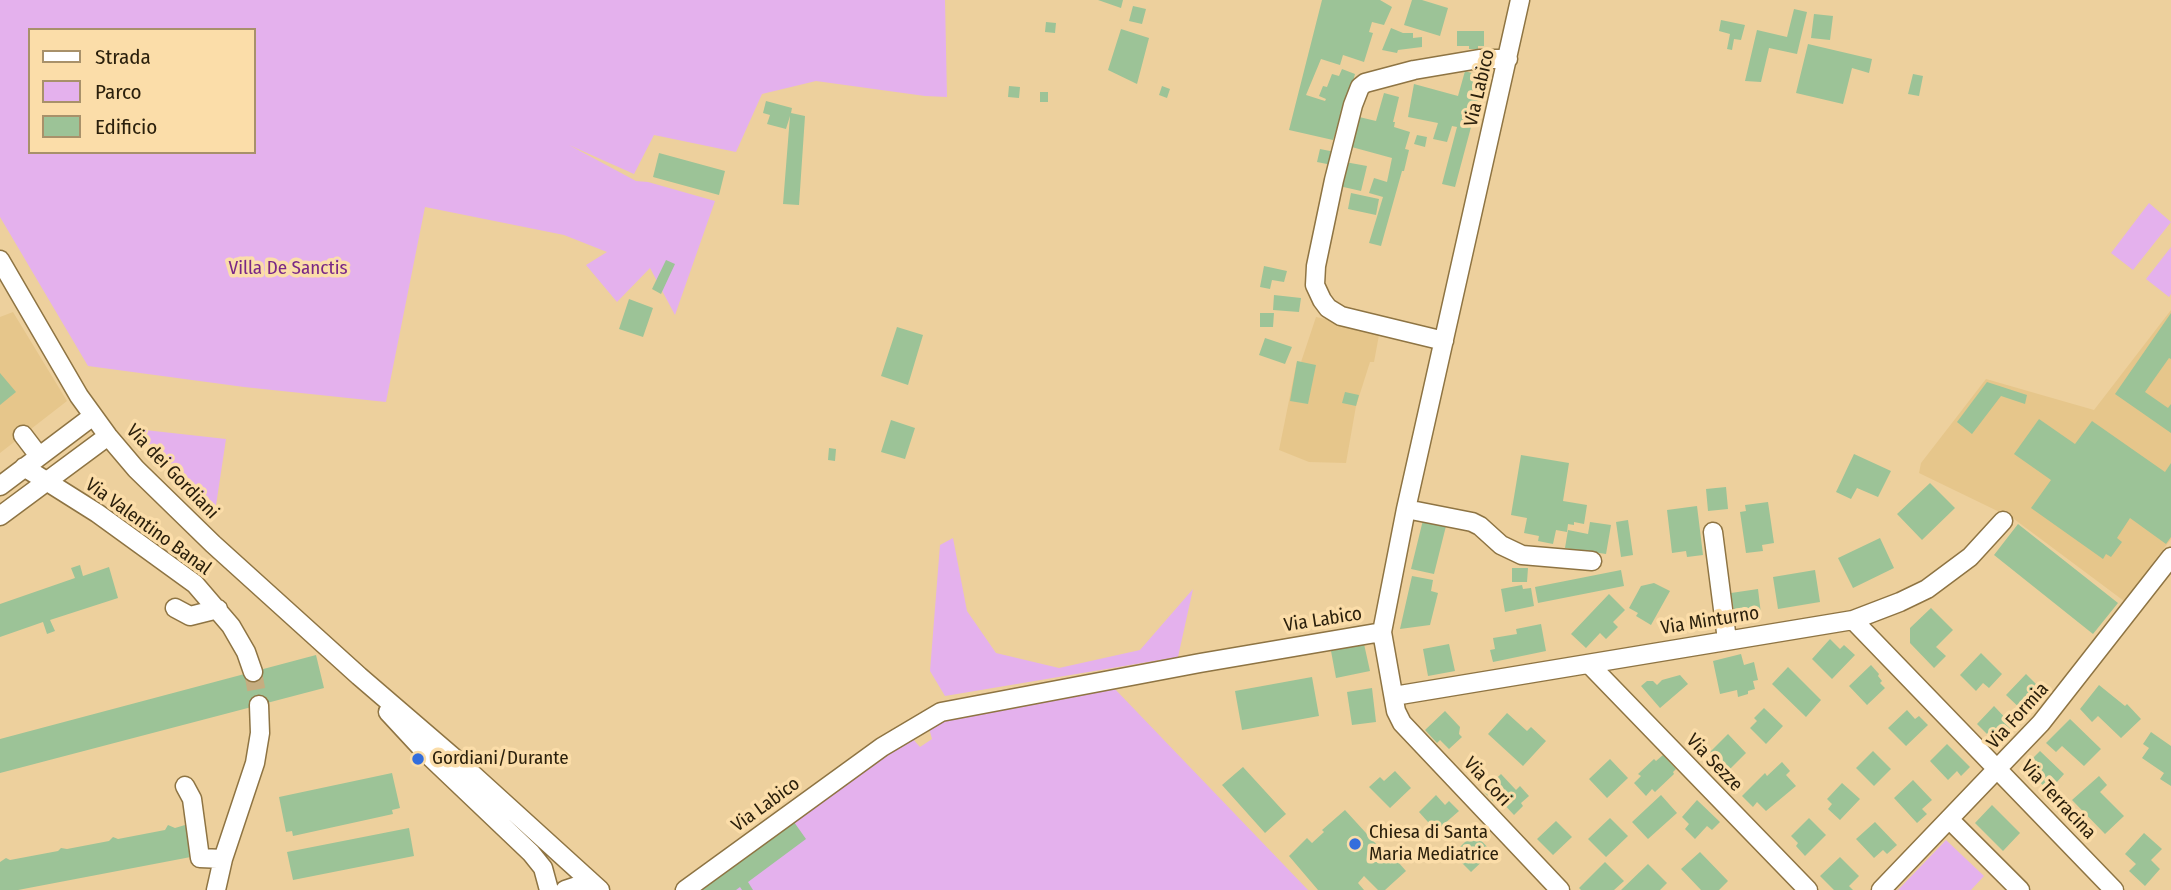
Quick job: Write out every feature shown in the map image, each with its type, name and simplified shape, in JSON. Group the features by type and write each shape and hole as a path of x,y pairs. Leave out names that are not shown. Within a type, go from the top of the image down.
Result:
{"street":[{"name":"Via Labico","path":"685,890 882,747 941,712 1382,632 1406,509 1520,0"},
{"path":"1444,341 1340,317 1328,308 1315,285 1319,244 1353,104 1360,87 1365,83 1414,70 1479,59 1508,59"},
{"name":"Via dei Gordiani","path":"0,260 93,416 136,469 171,505 359,676 460,762 598,889"},
{"path":"0,486 93,416"},
{"name":"Via Valentino Banal","path":"23,435 31,462 45,481 97,513 195,584 218,609 231,637 253,672"},
{"path":"0,516 108,436"},
{"path":"1406,509 1472,522 1483,528 1501,545 1522,555 1592,561"},
{"name":"Via Minturno","path":"1394,696 1853,620 1927,589 1970,557 2003,521"},
{"path":"1713,533 1727,640"},
{"name":"Via Formia","path":"1881,890 2055,708 2171,557"},
{"path":"175,608 190,616 218,609"},
{"name":"Via Terracina","path":"1853,620 2113,890"},
{"name":"Via Cori","path":"1382,632 1397,714 1402,723 1560,890"},
{"name":"Via Sezze","path":"1589,664 1808,890"},
{"name":"Via dei Gordiani","path":"359,676 426,753 531,853 543,868 549,890"},
{"path":"216,890 223,859 253,773 258,747 257,717"},
{"path":"185,786 192,799 197,866 223,859"},
{"path":"1950,819 2020,890"},
{"path":"565,890 577,886 598,889"}],"shaded area":[{"path":"2171,310 2171,539 2124,601 2014,519 1919,473 1921,463 1986,379 2094,410"},
{"path":"13,312 67,401 0,453 0,317"},
{"path":"1316,317 1360,326 1379,335 1374,362 1370,362 1356,406 1346,463 1309,462 1279,450 1297,361 1301,362"}],"green space":[{"name":"Villa De Sanctis","path":"0,0 945,0 947,97 816,81 762,94 736,152 654,135 634,174 569,145 636,181 715,201 675,315 650,268 617,302 586,265 607,252 564,235 425,207 386,402 244,387 88,366 0,217"},
{"path":"2149,203 2171,222 2133,270 2111,253"},
{"path":"2171,247 2171,294 2169,297 2146,279"},
{"path":"136,429 226,439 215,512 170,470"},
{"path":"953,538 967,611 996,653 1059,668 1140,650 1193,589 1178,657 945,696 930,671 940,545"},
{"path":"1113,687 1308,890 705,890 800,817 912,738 920,747 932,739 929,728 950,716"},
{"path":"1946,840 1984,876 1971,890 1898,890"}],"building":[{"path":"1098,0 1123,0 1121,8"},
{"path":"1322,0 1380,0 1392,7 1384,25 1372,22 1369,32 1373,33 1364,62 1343,55 1340,65 1321,59 1306,95 1325,101 1326,99 1319,96 1323,86 1327,87 1332,74 1339,76 1342,69 1355,74 1343,117 1341,116 1333,140 1289,130"},
{"path":"1412,0 1422,0 1448,8 1440,36 1404,25"},
{"path":"1133,6 1146,9 1142,24 1129,21"},
{"path":"1794,9 1807,12 1797,54 1769,48 1761,82 1745,81 1757,30 1787,37"},
{"path":"1814,14 1833,16 1830,40 1811,38"},
{"path":"1721,20 1745,25 1741,40 1734,39 1732,50 1727,49 1730,34 1719,31"},
{"path":"1046,22 1056,23 1055,33 1045,32"},
{"path":"1391,28 1403,33 1413,33 1413,38 1422,37 1422,47 1398,50 1397,53 1382,50"},
{"path":"1121,29 1149,38 1137,84 1108,70"},
{"path":"1457,31 1484,31 1484,46 1469,49 1469,46 1457,46"},
{"path":"1808,44 1872,59 1869,73 1852,68 1843,104 1796,93"},
{"path":"1465,71 1488,78 1481,102 1478,101 1455,187 1442,184 1457,127 1452,126 1447,142 1433,139 1438,123 1408,117 1414,84 1458,96"},
{"path":"1913,74 1923,76 1919,96 1908,94"},
{"path":"1009,86 1020,87 1019,98 1008,97"},
{"path":"1162,86 1170,89 1167,98 1159,95"},
{"path":"1040,92 1048,92 1048,102 1040,102"},
{"path":"1384,93 1399,97 1394,127 1410,132 1405,149 1409,150 1404,171 1381,246 1369,243 1383,197 1369,193 1374,178 1387,182 1392,158 1348,146 1355,116 1376,121"},
{"path":"766,101 792,108 791,113 805,116 799,205 783,204 790,116 786,129 767,124 770,115 763,113"},
{"path":"1417,135 1427,137 1425,147 1414,144"},
{"path":"1320,149 1335,152 1332,165 1317,162"},
{"path":"659,153 725,171 719,195 653,177"},
{"path":"1345,162 1367,166 1361,191 1339,186"},
{"path":"1351,193 1379,199 1376,215 1348,209"},
{"path":"666,260 675,264 661,294 652,289"},
{"path":"1264,266 1287,271 1284,282 1272,280 1270,289 1260,287"},
{"path":"1274,295 1301,298 1299,312 1273,310"},
{"path":"629,299 653,308 643,337 619,329"},
{"path":"1260,313 1274,313 1273,327 1260,327"},
{"path":"2171,313 2171,359 2169,358 2145,392 2168,408 2171,404 2171,433 2115,394"},
{"path":"897,327 923,335 908,385 881,376"},
{"path":"1265,338 1292,347 1285,364 1259,355"},
{"path":"1297,361 1316,365 1308,404 1290,401"},
{"path":"0,373 16,392 0,405"},
{"path":"1987,382 2027,395 2025,404 2001,396 1972,434 1957,422"},
{"path":"1345,392 1359,395 1356,406 1342,403"},
{"path":"2039,419 2075,444 2092,421 2165,472 2171,463 2171,537 2166,544 2130,518 2117,538 2122,542 2111,557 2106,554 2103,559 2031,508 2051,480 2014,454"},
{"path":"891,420 915,428 905,459 881,452"},
{"path":"829,448 836,449 835,461 828,460"},
{"path":"1854,454 1891,471 1878,497 1857,488 1851,499 1836,492"},
{"path":"1521,455 1569,463 1563,501 1587,505 1584,524 1568,524 1567,532 1556,530 1553,544 1538,541 1539,536 1524,533 1527,518 1511,515"},
{"path":"1930,483 1955,508 1922,540 1897,514"},
{"path":"1726,487 1728,509 1708,511 1706,489"},
{"path":"1768,502 1774,543 1762,545 1763,551 1746,553 1740,512 1746,511 1745,505"},
{"path":"1697,506 1703,555 1687,557 1686,551 1672,553 1667,510"},
{"path":"1423,520 1446,526 1434,574 1411,569"},
{"path":"1628,520 1633,555 1621,557 1616,522"},
{"path":"1590,522 1611,525 1606,554 1565,548 1568,530 1588,534"},
{"path":"2018,524 2118,603 2093,634 1994,555"},
{"path":"1880,538 1894,568 1853,588 1838,558"},
{"path":"80,565 83,576 109,567 118,598 50,620 55,631 47,634 43,622 0,637 0,604 75,578 71,568"},
{"path":"1512,568 1528,568 1527,582 1512,582"},
{"path":"1621,570 1624,586 1538,603 1535,587"},
{"path":"1815,570 1820,602 1778,609 1773,577"},
{"path":"1412,576 1433,580 1431,591 1438,593 1430,625 1400,629"},
{"path":"1654,583 1670,591 1651,625 1629,608 1641,586"},
{"path":"1522,585 1523,589 1531,588 1534,606 1505,612 1501,589"},
{"path":"1758,589 1761,614 1735,617 1731,593"},
{"path":"1609,594 1625,610 1613,622 1618,627 1606,639 1600,633 1586,648 1571,634"},
{"path":"1931,608 1953,630 1936,647 1946,656 1934,668 1910,643 1910,628"},
{"path":"1541,624 1546,651 1493,662 1490,650 1495,649 1493,638 1517,634 1516,629"},
{"path":"1830,639 1840,649 1844,645 1855,655 1832,679 1812,659"},
{"path":"1364,644 1370,671 1336,678 1331,651"},
{"path":"1449,644 1455,671 1428,676 1423,649"},
{"path":"1981,653 2002,674 1989,688 1983,683 1976,691 1960,675"},
{"path":"1741,654 1744,665 1754,662 1758,680 1753,681 1755,689 1738,697 1737,690 1720,694 1713,661"},
{"path":"316,655 324,688 0,773 0,739"},
{"path":"1871,665 1879,674 1882,681 1880,683 1885,688 1867,705 1849,686"},
{"path":"1788,667 1821,700 1806,717 1772,684"},
{"path":"2026,674 2045,693 2025,713 2006,695"},
{"path":"1680,675 1688,684 1660,708 1641,686 1647,681 1653,681 1657,685 1662,680"},
{"path":"1312,677 1319,716 1242,730 1235,691"},
{"path":"2099,685 2125,706 2127,704 2141,719 2121,738 2098,716 2092,722 2080,709"},
{"path":"1372,688 1376,722 1352,725 1347,692"},
{"path":"1994,706 2013,726 1996,743 1977,724"},
{"path":"1764,708 1783,726 1766,744 1750,728 1757,721 1754,718"},
{"path":"1907,710 1915,719 1919,716 1928,725 1906,746 1888,728"},
{"path":"1445,711 1460,727 1459,734 1462,737 1449,749 1440,740 1437,743 1425,730"},
{"path":"1507,713 1527,731 1531,727 1546,741 1523,766 1488,734"},
{"path":"2070,719 2101,749 2084,766 2062,746 2056,752 2046,743"},
{"path":"2151,732 2171,746 2171,786 2160,779 2164,773 2142,758 2149,748 2143,744"},
{"path":"1728,734 1746,753 1724,775 1715,765 1719,761 1710,752"},
{"path":"1947,744 1970,767 1961,776 1957,771 1948,780 1930,761"},
{"path":"1873,751 1891,769 1874,786 1856,768"},
{"path":"2040,751 2064,774 2049,791 2024,767"},
{"path":"1663,755 1676,769 1674,774 1655,792 1652,789 1646,796 1634,783 1641,776 1638,774 1654,759 1656,761"},
{"path":"1610,759 1628,778 1607,798 1589,779"},
{"path":"1782,762 1790,771 1786,775 1796,786 1766,811 1757,802 1753,807 1742,796 1765,773 1767,776"},
{"path":"1243,767 1286,814 1265,833 1222,785"},
{"path":"1395,771 1411,788 1390,808 1369,787 1380,777 1384,781"},
{"path":"392,773 400,808 392,810 393,814 293,836 292,831 286,832 279,797"},
{"path":"1501,774 1516,790 1520,786 1529,796 1514,815 1499,799 1495,803 1483,791"},
{"path":"2099,776 2107,785 2100,792 2124,816 2105,834 2072,800"},
{"path":"1913,780 1932,800 1922,809 1927,814 1917,823 1894,798"},
{"path":"1842,783 1860,799 1840,820 1828,809 1832,804 1827,799"},
{"path":"1436,795 1445,805 1449,801 1459,811 1436,831 1419,812"},
{"path":"1661,795 1677,813 1648,839 1632,822"},
{"path":"1697,800 1720,822 1712,830 1707,826 1695,839 1685,829 1689,824 1682,817"},
{"path":"1992,805 2020,833 2003,851 1975,823"},
{"path":"1345,810 1387,856 1391,854 1406,871 1385,890 1378,890 1364,876 1358,883 1364,890 1318,890 1289,856 1307,838 1312,843 1324,832 1322,830"},
{"path":"1610,818 1628,836 1606,857 1588,839"},
{"path":"1809,818 1826,835 1805,856 1791,836"},
{"path":"1556,821 1572,837 1553,855 1537,839"},
{"path":"794,822 806,839 748,882 753,890 742,890 740,887 736,890 701,890"},
{"path":"1875,822 1897,845 1887,854 1883,850 1874,858 1856,839"},
{"path":"168,825 175,828 185,825 186,828 192,827 196,856 18,890 0,890 0,862 6,858 10,860 58,851 61,848 109,841 113,837 118,839 165,830"},
{"path":"409,828 414,856 293,880 287,852"},
{"path":"1474,833 1492,852 1471,872 1453,854"},
{"path":"2144,833 2162,849 2151,860 2160,869 2145,886 2129,871 2136,864 2125,854"},
{"path":"1700,852 1728,881 1719,890 1701,890 1681,869"},
{"path":"1840,857 1859,876 1849,886 1853,890 1834,890 1820,876"},
{"path":"1605,862 1624,881 1614,890 1581,890 1579,888"},
{"path":"1648,864 1667,883 1660,890 1621,890"}],"tunnel":[{"path":"253,672 259,705"}],"place":[{"name":"Gordiani/Durante","path":"418,759"},
{"name":"Chiesa di Santa Maria Mediatrice","path":"1355,844"}]}
